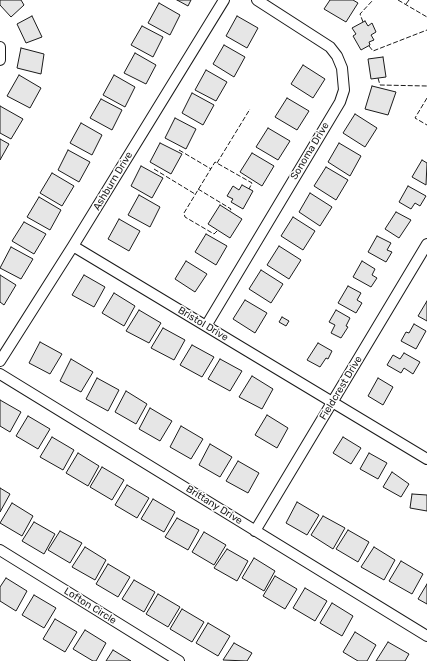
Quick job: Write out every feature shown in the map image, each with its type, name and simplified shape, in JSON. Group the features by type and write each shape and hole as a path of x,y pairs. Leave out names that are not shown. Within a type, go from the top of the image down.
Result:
{"street":[{"name":"Ashburn Drive","path":"0,361 73,246 224,0"},
{"name":"Sonoma Drive","path":"206,326 340,102 344,90 342,68 337,56 330,47 257,0"},
{"path":"0,47 0,60"},
{"name":"Fieldcrest Drive","path":"256,531 427,244"},
{"name":"Bristol Drive","path":"73,246 427,459"},
{"name":"Brittany Drive","path":"0,374 427,636"},
{"name":"Lofton Circle","path":"0,550 179,661"}],"building":[{"path":"0,0 21,0 24,5 11,17 0,5"},
{"path":"177,0 191,0 188,6"},
{"path":"330,0 353,0 358,3 346,22 324,9"},
{"path":"159,3 180,15 170,35 148,23"},
{"path":"32,16 42,37 26,43 17,24"},
{"path":"237,16 258,28 247,48 226,36"},
{"path":"365,21 368,26 372,23 376,32 371,35 374,40 369,42 370,45 361,50 353,36 356,34 352,28"},
{"path":"142,26 163,37 153,57 131,45"},
{"path":"224,45 245,57 234,77 213,64"},
{"path":"21,48 44,54 41,74 17,68"},
{"path":"135,53 156,65 146,84 124,73"},
{"path":"383,57 386,77 371,79 368,59"},
{"path":"303,65 325,79 313,98 291,84"},
{"path":"206,70 227,82 216,101 195,90"},
{"path":"19,75 41,88 30,108 7,96"},
{"path":"114,75 135,87 125,107 103,95"},
{"path":"372,86 396,92 388,115 365,109"},
{"path":"192,93 214,105 203,125 182,113"},
{"path":"287,98 309,111 297,130 275,117"},
{"path":"101,99 122,110 112,130 90,118"},
{"path":"0,106 23,119 11,139 0,133"},
{"path":"355,114 377,128 365,147 343,133"},
{"path":"175,118 196,129 186,149 165,138"},
{"path":"81,123 102,135 92,155 70,143"},
{"path":"268,128 290,141 278,160 256,147"},
{"path":"0,139 9,144 0,160"},
{"path":"160,143 182,154 171,174 150,162"},
{"path":"339,143 361,156 350,176 328,162"},
{"path":"68,150 90,162 79,182 58,170"},
{"path":"252,153 274,166 262,186 240,172"},
{"path":"422,160 427,163 426,185 412,177"},
{"path":"141,166 163,178 152,198 131,186"},
{"path":"326,167 348,180 336,200 314,186"},
{"path":"52,173 74,186 62,206 40,193"},
{"path":"242,185 253,191 243,209 231,202 233,199 227,196 233,186 239,190"},
{"path":"408,186 426,196 420,206 415,203 411,209 399,202"},
{"path":"310,193 332,207 320,226 299,212"},
{"path":"139,195 160,207 150,227 128,215"},
{"path":"39,197 61,210 50,230 27,217"},
{"path":"220,205 242,219 230,238 208,224"},
{"path":"396,212 411,220 399,238 385,229"},
{"path":"293,217 315,231 303,250 281,236"},
{"path":"119,219 140,231 129,251 108,239"},
{"path":"24,222 46,234 34,254 12,241"},
{"path":"206,234 227,246 216,265 195,252"},
{"path":"377,236 391,243 387,250 392,252 386,262 368,252"},
{"path":"279,246 301,260 289,279 267,265"},
{"path":"11,247 33,259 21,279 0,268"},
{"path":"186,261 207,274 195,292 175,279"},
{"path":"362,261 375,269 372,275 377,278 371,287 353,277"},
{"path":"261,270 283,284 271,303 249,289"},
{"path":"0,275 16,285 4,305 0,302"},
{"path":"84,275 105,287 94,307 72,295"},
{"path":"348,286 361,293 357,300 362,303 356,313 338,303"},
{"path":"114,293 135,306 124,326 102,313"},
{"path":"245,300 267,313 255,333 233,319"},
{"path":"427,301 427,321 418,316"},
{"path":"139,310 161,323 149,343 126,331"},
{"path":"336,310 350,318 346,326 348,327 341,338 331,333 335,325 329,322"},
{"path":"282,317 289,321 286,326 279,322"},
{"path":"414,324 426,331 416,349 401,341 406,332 409,333"},
{"path":"163,328 185,340 174,360 151,348"},
{"path":"40,342 62,354 50,374 29,363"},
{"path":"318,343 332,351 328,359 326,358 320,367 307,360"},
{"path":"192,345 214,357 202,377 180,365"},
{"path":"404,353 420,362 413,374 404,368 401,373 387,365 393,355 400,359"},
{"path":"71,359 93,372 81,392 60,381"},
{"path":"220,359 242,371 230,391 208,379"},
{"path":"252,376 273,389 262,409 239,397"},
{"path":"97,378 119,390 108,411 86,399"},
{"path":"378,378 393,387 383,405 368,396"},
{"path":"126,391 147,404 136,424 115,412"},
{"path":"0,400 21,412 10,432 0,426"},
{"path":"150,408 172,421 160,441 139,429"},
{"path":"267,415 288,428 277,448 255,435"},
{"path":"28,416 50,429 38,449 16,436"},
{"path":"181,426 203,439 191,459 170,447"},
{"path":"52,437 74,450 63,470 40,457"},
{"path":"343,437 361,448 351,464 333,453"},
{"path":"210,444 232,457 220,477 199,465"},
{"path":"78,453 99,466 88,486 66,473"},
{"path":"369,453 387,463 378,479 360,469"},
{"path":"238,461 259,473 248,493 226,481"},
{"path":"102,467 124,480 112,500 90,487"},
{"path":"392,472 409,484 401,497 383,487"},
{"path":"127,485 149,498 137,518 115,505"},
{"path":"0,488 10,494 0,512"},
{"path":"412,494 427,495 427,511 410,508"},
{"path":"153,499 175,512 164,532 141,519"},
{"path":"297,502 319,515 307,535 286,523"},
{"path":"12,503 33,516 22,536 0,523"},
{"path":"323,516 345,528 333,549 311,535"},
{"path":"177,518 199,530 188,550 165,537"},
{"path":"34,522 55,534 44,554 22,541"},
{"path":"348,530 369,542 358,562 336,549"},
{"path":"60,531 82,543 70,563 48,550"},
{"path":"204,532 226,545 214,565 192,552"},
{"path":"85,547 106,560 95,580 72,567"},
{"path":"374,547 395,560 384,580 361,567"},
{"path":"227,549 248,561 237,581 214,568"},
{"path":"254,558 275,571 264,591 242,578"},
{"path":"401,561 423,574 412,594 389,581"},
{"path":"108,564 130,577 118,597 96,584"},
{"path":"275,576 297,589 285,609 263,596"},
{"path":"6,578 27,591 16,611 0,601 0,587"},
{"path":"134,580 155,592 144,612 122,599"},
{"path":"427,584 427,604 418,599"},
{"path":"305,588 327,601 315,621 293,608"},
{"path":"158,594 180,607 168,627 146,614"},
{"path":"34,595 56,608 44,628 22,615"},
{"path":"332,603 353,616 342,636 320,623"},
{"path":"182,609 204,622 192,642 170,629"},
{"path":"55,619 77,632 65,652 43,639"},
{"path":"208,623 230,636 218,656 196,643"},
{"path":"85,630 106,643 96,661 93,661 73,649"},
{"path":"355,632 376,645 367,661 358,661 343,652"},
{"path":"388,642 409,654 405,661 376,661"},
{"path":"234,643 252,653 247,661 223,660"},
{"path":"113,650 131,661 106,661"}],"fence":[{"path":"363,22 360,14 373,0"},
{"path":"398,0 427,17"},
{"path":"406,4 409,0"},
{"path":"369,46 373,51 427,30"},
{"path":"378,78 380,85 427,86"},
{"path":"427,98 415,118 427,125"},
{"path":"217,163 250,109"},
{"path":"179,150 211,169"},
{"path":"217,231 214,234 185,217 184,213 215,162 252,183 249,189"},
{"path":"154,169 195,194"},
{"path":"198,189 231,209 230,211"}]}
